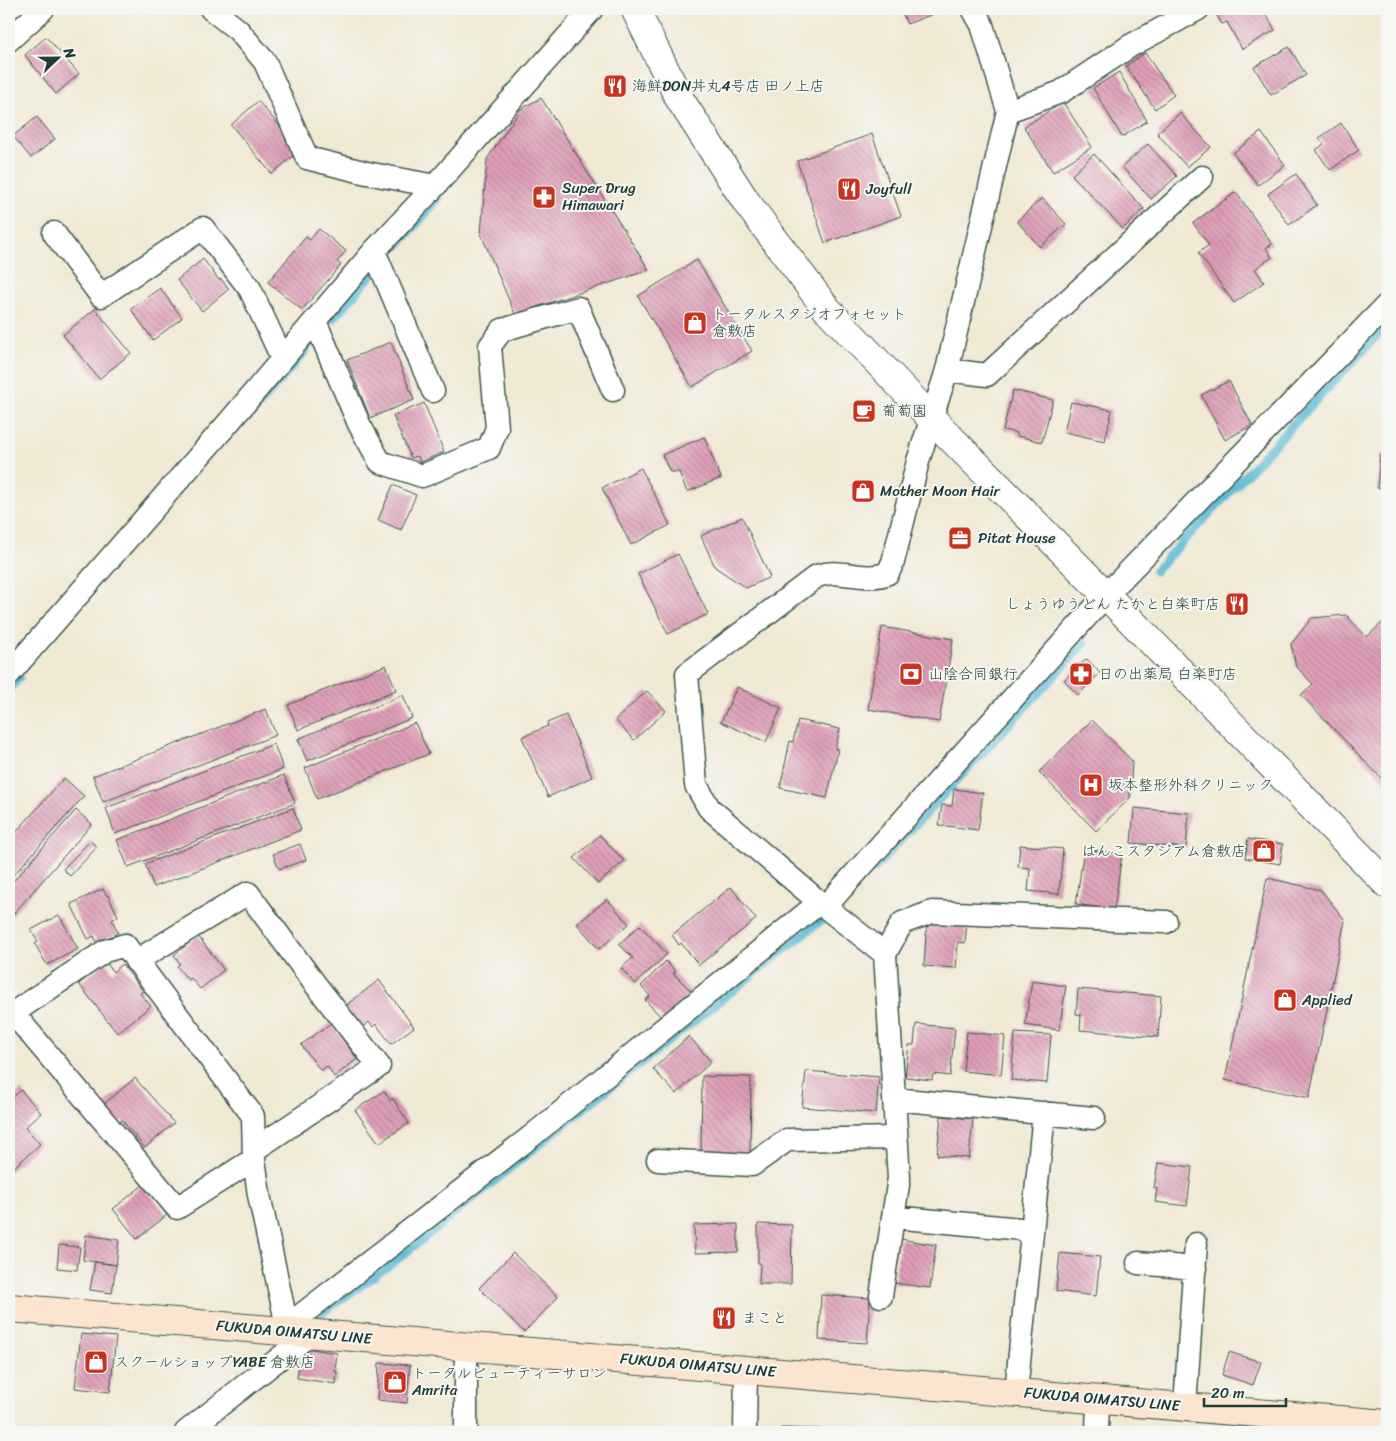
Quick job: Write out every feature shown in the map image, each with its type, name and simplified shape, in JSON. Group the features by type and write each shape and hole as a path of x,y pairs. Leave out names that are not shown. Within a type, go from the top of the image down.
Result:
{"main road":[{"name":"FUKUDA OIMATSU LINE","path":"9,1308 1387,1424"}],"street":[{"path":"9,40 43,9"},
{"path":"211,9 238,30 265,62 307,158 367,173 435,186"},
{"path":"9,674 229,422 374,251 435,186 592,9"},
{"path":"635,9 679,98 747,203 826,308 931,418 1387,884"},
{"path":"885,954 827,909 710,808 696,785 686,674 817,576 826,572 837,572 878,577 888,573 893,562 918,461 946,370 1008,111 982,25 973,9"},
{"path":"1008,111 1061,92 1130,46 1198,9"},
{"path":"946,370 987,375 1202,177"},
{"path":"54,233 101,296 203,228 250,289 282,358"},
{"path":"374,251 434,391"},
{"path":"186,1432 293,1331 533,1135 827,909 1106,595 1387,305"},
{"path":"315,321 359,424 380,462 422,476 489,448 497,428 490,346 502,330 578,308 612,390"},
{"path":"136,961 248,893 315,984 379,1066 254,1154 177,1208 13,1013 105,951 125,945 136,961 253,1116 254,1154 259,1195 293,1331"},
{"path":"882,1296 899,1178 885,954 902,923 932,912 1166,922"},
{"path":"894,1099 1094,1118"},
{"path":"1016,1392 1044,1113"},
{"path":"658,1160 752,1165 788,1140 896,1138"},
{"path":"893,1217 1032,1230"},
{"path":"1184,1406 1196,1244"},
{"path":"1138,1263 1195,1268"},
{"path":"466,1346 466,1432"},
{"path":"745,1432 746,1369"},
{"path":"1097,1432 1098,1399"}],"building":[{"path":"901,9 937,9 938,12 907,24"},
{"path":"1213,9 1263,9 1275,30 1242,49 1227,22 1222,24"},
{"path":"46,37 79,74 56,94 25,55"},
{"path":"1289,47 1306,75 1271,95 1254,67"},
{"path":"1145,53 1174,95 1155,109 1126,66"},
{"path":"1119,72 1147,121 1122,137 1093,88"},
{"name":"Super Drug Himawari","path":"541,98 649,270 515,314 481,234 487,159 521,109"},
{"path":"258,101 300,150 272,174 231,125"},
{"path":"1063,102 1092,147 1053,172 1024,127"},
{"path":"1180,113 1211,147 1187,167 1157,133"},
{"path":"37,117 55,139 31,158 13,136"},
{"path":"1341,123 1359,150 1330,170 1316,150 1324,144 1319,138"},
{"path":"1261,132 1285,165 1258,185 1233,153"},
{"name":"Joyfull","path":"872,134 901,216 825,243 797,161"},
{"path":"1148,144 1177,176 1151,199 1122,167"},
{"path":"1094,154 1144,209 1123,229 1072,175"},
{"path":"1296,174 1317,205 1289,225 1268,194"},
{"path":"1236,192 1272,244 1266,248 1272,257 1255,269 1264,282 1234,303 1198,253 1209,245 1193,223"},
{"path":"1042,198 1066,224 1040,247 1017,221"},
{"path":"319,229 346,251 337,262 341,265 302,310 268,282 306,237 310,240"},
{"path":"203,259 219,280 221,279 229,289 202,311 177,280"},
{"name":"トータルスタジオフォセット 倉敷店","path":"697,260 752,351 692,387 638,296"},
{"path":"160,288 182,318 153,340 131,309"},
{"path":"95,309 131,353 99,379 63,335"},
{"path":"391,342 414,400 370,418 347,360"},
{"path":"1229,381 1252,425 1225,440 1201,395"},
{"path":"1013,390 1053,400 1042,442 1017,436 1017,433 1003,430"},
{"path":"1071,402 1112,410 1105,441 1064,432"},
{"path":"424,403 444,452 420,462 418,456 411,458 393,416"},
{"path":"704,437 721,478 687,492 679,472 670,472 662,455"},
{"path":"1380,455 1387,455 1387,489 1377,488"},
{"path":"641,468 670,525 631,545 602,488"},
{"path":"393,485 416,495 401,530 378,520"},
{"path":"742,517 770,577 746,588 715,567 701,536"},
{"path":"678,554 708,614 668,634 638,574"},
{"path":"1346,615 1367,637 1387,618 1387,784 1301,695 1313,684 1296,666 1291,644 1312,618"},
{"name":"山陰合同銀行","path":"882,627 953,639 939,722 868,709"},
{"path":"1087,659 1100,673 1078,695 1064,680"},
{"path":"386,665 396,690 298,730 288,705"},
{"path":"737,687 781,708 766,742 721,722"},
{"path":"647,691 666,711 634,740 615,720"},
{"path":"403,695 412,718 307,761 298,739"},
{"path":"266,709 276,735 103,802 93,776"},
{"path":"566,715 592,777 548,797 522,737 548,726 547,723"},
{"path":"798,720 840,729 835,749 838,749 827,798 780,788 790,741 793,742"},
{"name":"坂本整形外科クリニック","path":"1092,720 1132,761 1130,798 1096,831 1039,772"},
{"path":"415,723 429,754 317,799 305,768"},
{"path":"274,744 283,769 115,834 106,808"},
{"path":"284,775 295,803 128,867 117,840"},
{"path":"64,778 84,796 9,880 9,840"},
{"path":"954,789 983,793 978,830 939,825 942,805 952,806"},
{"path":"293,808 301,830 154,887 145,864"},
{"path":"1134,808 1189,813 1186,848 1131,843"},
{"path":"76,810 92,824 9,919 9,886"},
{"path":"600,835 624,861 598,884 574,858"},
{"name":"はんこスタジアム倉敷店","path":"1248,839 1283,844 1280,864 1245,858"},
{"path":"90,841 97,847 70,876 63,869"},
{"path":"300,844 306,860 279,869 273,854"},
{"path":"1020,845 1063,849 1059,894 1028,891 1030,868 1018,867"},
{"path":"1084,849 1122,854 1114,910 1076,904"},
{"name":"Applied","path":"1267,878 1321,890 1345,920 1309,1098 1225,1080"},
{"path":"731,887 756,919 699,965 672,935"},
{"path":"103,889 118,916 112,920 118,933 97,943 94,936 88,939 71,904"},
{"path":"607,899 629,924 599,949 577,924"},
{"path":"59,915 78,949 47,965 35,944 38,942 31,930"},
{"path":"927,920 967,923 965,943 958,942 956,968 924,966"},
{"path":"640,925 667,954 635,984 621,968 633,958 619,944"},
{"path":"198,936 224,970 200,989 191,978 188,980 177,966 180,964 174,955"},
{"path":"666,961 676,972 673,973 692,992 664,1020 645,1000 650,996 641,986"},
{"path":"106,962 113,972 122,964 143,991 140,993 151,1006 117,1033 79,984"},
{"path":"379,980 414,1027 391,1044 376,1024 373,1027 369,1022 360,1029 344,1007"},
{"path":"1032,981 1066,986 1059,1030 1025,1025"},
{"path":"1078,989 1161,996 1158,1037 1080,1030 1081,1015 1076,1014"},
{"path":"331,1023 357,1059 334,1077 327,1066 321,1071 301,1045"},
{"path":"916,1024 955,1028 950,1076 933,1074 932,1080 905,1077 909,1045 914,1045"},
{"path":"967,1032 1005,1036 1001,1075 963,1071"},
{"path":"1015,1033 1051,1035 1047,1083 1011,1080"},
{"path":"689,1036 711,1062 676,1094 653,1069"},
{"path":"806,1071 879,1077 876,1113 802,1107"},
{"path":"702,1076 751,1077 750,1156 701,1155"},
{"path":"135,1078 174,1123 145,1148 122,1120 118,1123 103,1105"},
{"path":"21,1090 41,1113 25,1127 40,1144 9,1172 9,1101"},
{"path":"384,1091 390,1100 393,1099 409,1123 379,1143 355,1110"},
{"path":"941,1116 973,1119 969,1158 937,1155"},
{"path":"1158,1163 1192,1167 1187,1206 1155,1202 1157,1188 1154,1188"},
{"path":"143,1185 167,1215 137,1239 113,1209"},
{"path":"738,1224 738,1252 695,1253 694,1225"},
{"path":"758,1224 792,1225 791,1284 759,1284"},
{"path":"86,1235 119,1240 116,1265 83,1260"},
{"path":"900,1239 936,1245 930,1288 894,1283"},
{"path":"59,1245 80,1247 77,1270 57,1268"},
{"path":"513,1253 558,1297 524,1332 479,1288"},
{"path":"1060,1253 1100,1257 1096,1296 1056,1291"},
{"path":"95,1262 116,1265 112,1293 90,1290"},
{"path":"821,1295 870,1298 867,1343 819,1340"},
{"path":"81,1334 116,1337 110,1392 75,1388"},
{"path":"305,1348 337,1353 336,1384 297,1378 299,1362 302,1362"},
{"path":"1229,1352 1261,1362 1253,1385 1222,1375"},
{"path":"379,1363 410,1365 407,1403 377,1400"},
{"path":"781,1428 825,1429 825,1432 781,1432"}],"waterway":[{"path":"397,246 438,199"},
{"path":"333,319 372,274"},
{"path":"1155,571 1387,325"},
{"path":"249,416 306,350"},
{"path":"874,869 1084,644"},
{"path":"9,689 19,677"},
{"path":"313,1319 399,1258 595,1099 832,912"},
{"path":"172,1432 184,1423"}],"place":[{"name":"海鮮DON丼丸4号店 田ノ上店","path":"615,86"},
{"name":"Joyfull","path":"849,189"},
{"name":"Super Drug Himawari","path":"544,197"},
{"name":"トータルスタジオフォセット 倉敷店","path":"695,323"},
{"name":"葡萄園","path":"864,411"},
{"name":"Mother Moon Hair","path":"863,491"},
{"name":"Pitat House","path":"960,538"},
{"name":"しょうゆうどん たかと白楽町店","path":"1237,604"},
{"name":"山陰合同銀行","path":"911,674"},
{"name":"日の出薬局 白楽町店","path":"1081,674"},
{"name":"坂本整形外科クリニック","path":"1091,785"},
{"name":"はんこスタジアム倉敷店","path":"1264,851"},
{"name":"Applied","path":"1285,1000"},
{"name":"まこと","path":"724,1318"},
{"name":"スクールショップYABE 倉敷店","path":"96,1362"},
{"name":"トータルビューティーサロン Amrita","path":"395,1382"}]}
